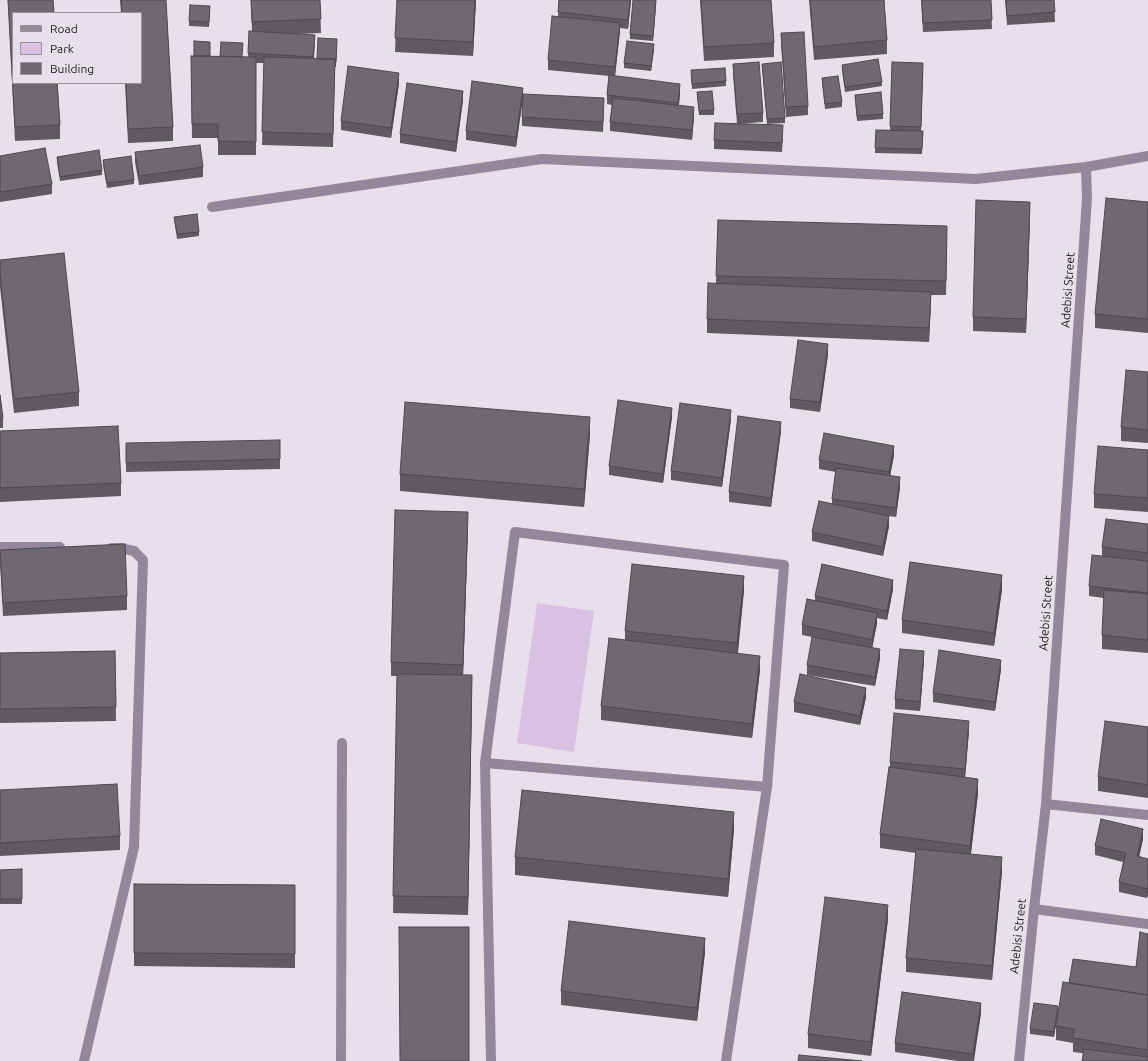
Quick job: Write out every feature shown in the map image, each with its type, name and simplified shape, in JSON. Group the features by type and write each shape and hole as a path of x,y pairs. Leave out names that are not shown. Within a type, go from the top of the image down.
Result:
{"street":[{"path":"212,207 542,159 976,179 1086,167 1148,156"},
{"name":"Adebisi Street","path":"1019,1061 1046,804 1087,198 1086,167"},
{"path":"490,1061 485,763 514,532 784,565 767,787 726,1061"},
{"path":"0,547 72,548"},
{"path":"84,1061 134,847 143,560 134,551 120,548 104,548"},
{"path":"341,1061 342,744"},
{"path":"485,763 767,787"},
{"path":"1046,804 1148,816"},
{"path":"1034,909 1148,924"}],"green space":[{"path":"537,603 594,611 574,752 517,743"}],"building":[{"path":"8,0 53,0 54,12 12,12 12,73"},
{"path":"121,0 166,0 173,127 128,129 126,84 142,84 142,12 122,12"},
{"path":"251,0 320,0 321,19 252,22"},
{"path":"397,0 475,0 473,42 395,38"},
{"path":"559,0 630,0 628,20 558,12"},
{"path":"633,0 656,0 653,36 630,34"},
{"path":"701,0 771,0 774,43 704,47"},
{"path":"810,0 884,0 887,40 814,47"},
{"path":"922,0 991,0 992,20 923,23"},
{"path":"1006,0 1054,0 1055,12 1007,16"},
{"path":"190,5 210,6 209,22 189,21"},
{"path":"552,16 620,23 615,67 548,60"},
{"path":"249,31 315,35 313,57 248,53"},
{"path":"804,32 808,106 786,107 781,33"},
{"path":"318,38 337,39 336,62 335,59 317,59"},
{"path":"194,41 210,42 210,56 194,56"},
{"path":"627,41 654,44 651,66 624,63"},
{"path":"221,42 243,43 242,57 220,56"},
{"path":"191,56 256,57 256,142 218,141 218,124 192,124"},
{"path":"264,57 335,59 333,134 262,132"},
{"path":"878,59 882,82 845,87 842,65"},
{"path":"759,62 763,113 737,114 733,64"},
{"path":"781,62 785,118 767,119 762,64"},
{"path":"892,62 923,63 921,127 890,126"},
{"path":"348,66 399,73 391,128 341,121"},
{"path":"725,68 726,81 692,84 691,70"},
{"path":"609,75 680,84 678,103 607,95"},
{"path":"838,76 842,102 825,104 822,78"},
{"path":"472,81 523,88 516,137 466,131"},
{"path":"407,83 463,91 456,142 400,134"},
{"path":"13,84 57,84 60,125 15,127"},
{"path":"712,91 714,110 699,111 697,92"},
{"path":"881,92 883,114 857,116 855,95"},
{"path":"523,94 604,98 603,122 522,117"},
{"path":"613,98 694,107 692,130 610,122"},
{"path":"715,123 783,125 782,143 714,140"},
{"path":"876,130 923,131 922,149 875,148"},
{"path":"200,145 203,167 139,176 135,152"},
{"path":"45,148 52,184 0,192 0,156"},
{"path":"99,150 102,170 60,177 57,157"},
{"path":"131,156 134,180 107,183 103,160"},
{"path":"1106,198 1148,202 1148,319 1095,314"},
{"path":"976,200 1030,202 1026,319 973,317"},
{"path":"197,214 199,232 177,234 174,217"},
{"path":"718,220 947,226 946,281 716,276"},
{"path":"64,253 79,392 14,399 0,274 0,260"},
{"path":"708,283 931,292 929,328 707,319"},
{"path":"798,340 828,344 820,402 790,399"},
{"path":"1126,370 1148,372 1148,430 1121,427"},
{"path":"0,395 3,418 0,419"},
{"path":"618,400 672,408 663,474 609,466"},
{"path":"405,402 590,417 584,489 400,474"},
{"path":"680,403 731,410 722,478 671,471"},
{"path":"738,416 781,422 771,498 729,492"},
{"path":"118,426 121,483 0,488 0,431"},
{"path":"824,433 894,446 889,472 819,460"},
{"path":"280,440 280,459 126,463 126,443"},
{"path":"1098,446 1148,450 1148,498 1094,494"},
{"path":"836,468 900,477 896,508 832,499"},
{"path":"819,501 889,516 883,547 812,532"},
{"path":"395,510 468,512 463,665 391,662"},
{"path":"1106,519 1148,524 1148,553 1102,547"},
{"path":"125,544 127,596 3,603 0,550"},
{"path":"1092,555 1148,561 1148,593 1089,586"},
{"path":"910,562 1002,575 994,633 902,620"},
{"path":"632,564 744,576 737,643 625,631"},
{"path":"822,564 893,580 887,611 815,596"},
{"path":"1104,590 1148,594 1148,640 1102,635"},
{"path":"807,599 877,613 872,640 802,625"},
{"path":"812,637 880,649 875,677 807,665"},
{"path":"609,638 760,656 752,724 601,706"},
{"path":"900,649 924,651 920,702 895,699"},
{"path":"939,650 1001,660 995,702 933,693"},
{"path":"115,651 116,707 0,709 0,653"},
{"path":"397,674 472,675 468,897 393,896"},
{"path":"800,674 866,688 860,716 794,702"},
{"path":"894,713 969,721 965,769 890,762"},
{"path":"1105,721 1148,727 1148,785 1098,777"},
{"path":"889,767 978,779 970,846 880,834"},
{"path":"117,784 120,836 0,843 0,790"},
{"path":"522,790 734,812 728,879 515,857"},
{"path":"1101,819 1143,829 1137,856 1148,859 1147,889 1119,882 1126,853 1095,846"},
{"path":"916,849 1002,857 992,966 906,958"},
{"path":"22,869 22,899 0,899 0,870"},
{"path":"134,884 295,885 295,954 134,953"},
{"path":"825,897 888,905 871,1042 808,1034"},
{"path":"569,921 705,938 697,1008 561,991"},
{"path":"399,927 469,927 469,1061 400,1061"},
{"path":"1140,932 1148,934 1148,995 1069,983 1073,959 1136,967"},
{"path":"1063,982 1148,995 1148,1050 1073,1038 1074,1029 1056,1026"},
{"path":"902,992 981,1003 973,1054 895,1043"},
{"path":"1034,1003 1058,1006 1054,1032 1030,1029"},
{"path":"1084,1049 1148,1057 1148,1061 1082,1061"},
{"path":"799,1055 862,1061 798,1061"}]}
